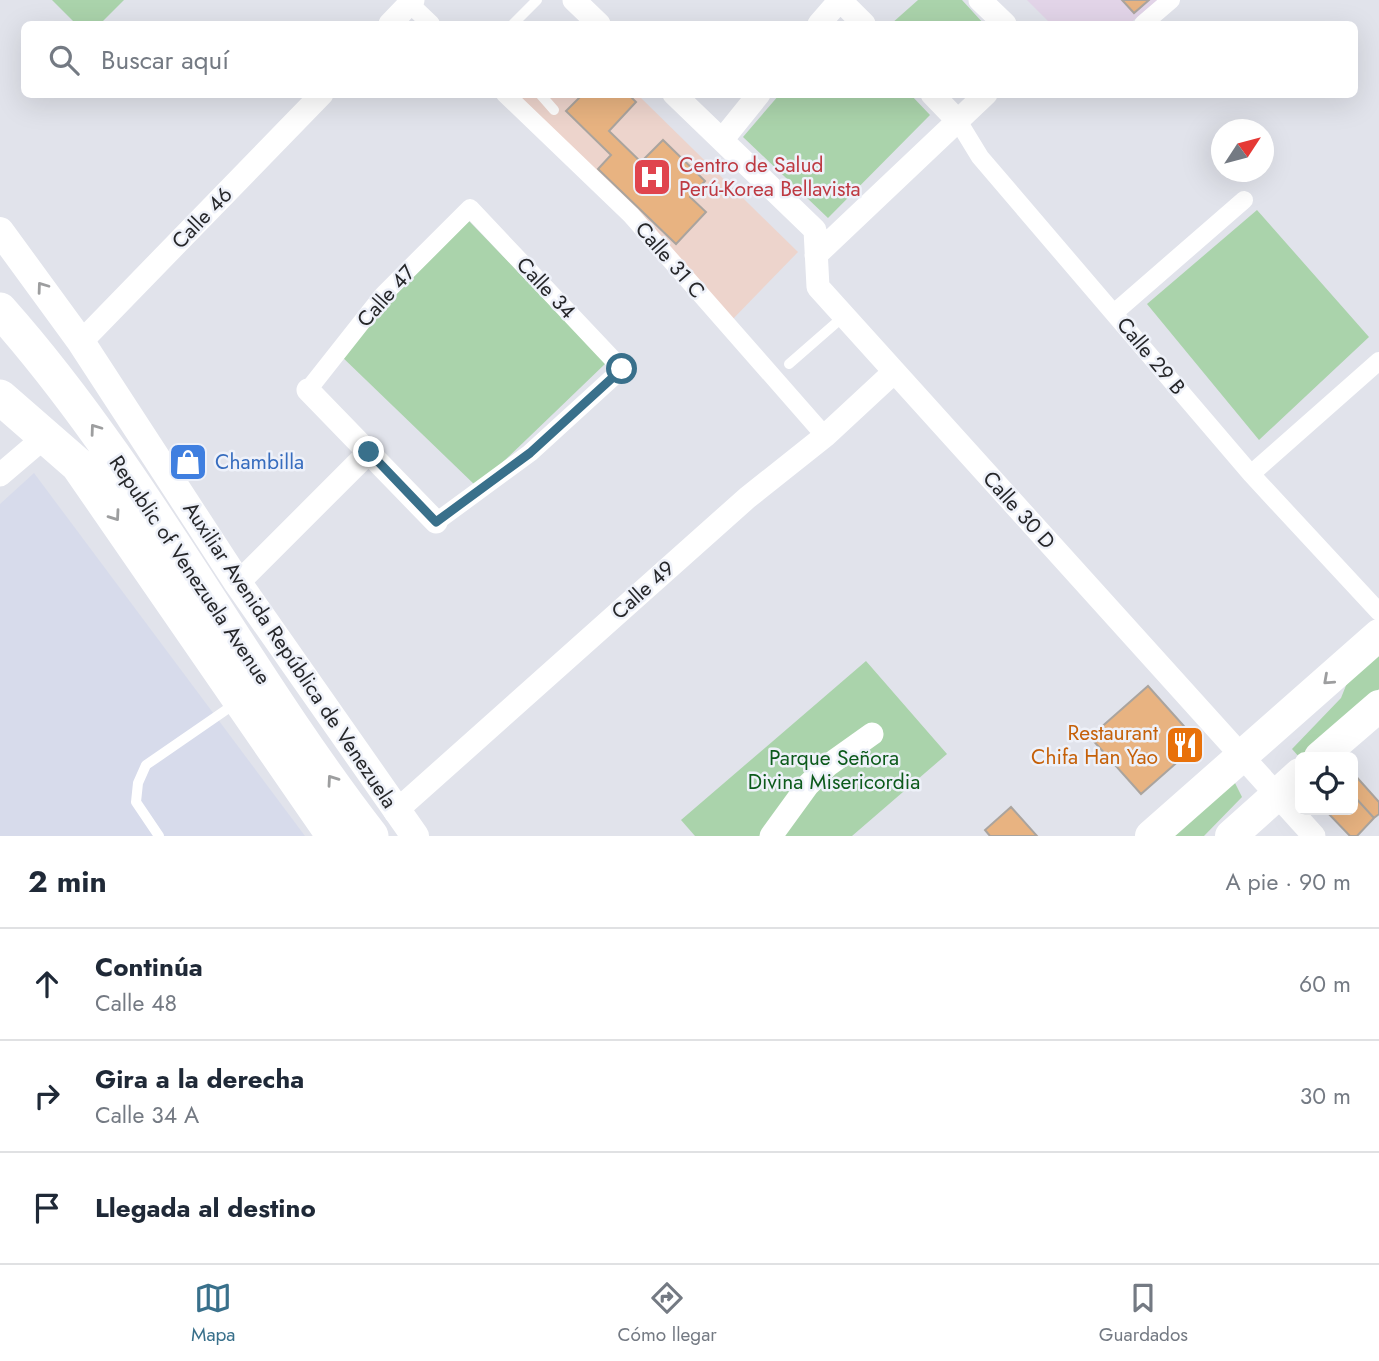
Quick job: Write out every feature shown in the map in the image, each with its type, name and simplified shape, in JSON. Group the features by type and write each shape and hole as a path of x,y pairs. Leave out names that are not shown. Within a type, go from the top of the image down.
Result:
{"main road":[{"name":"Republic of Venezuela Avenue","path":"0,310 34,348 97,432 383,824"},
{"name":"Republic of Venezuela Avenue","path":"0,397 47,435 78,465 334,836"},
{"path":"1151,836 1379,635"},
{"path":"1326,752 1379,706"},
{"path":"1231,836 1289,784"}],"street":[{"path":"574,0 596,21"},
{"path":"822,21 840,0 861,21"},
{"path":"980,0 1002,21"},
{"path":"1146,21 1171,0"},
{"path":"393,21 411,2 428,21"},
{"name":"Calle 46","path":"82,342 318,98"},
{"name":"Calle 31 C","path":"509,98 631,215 825,436"},
{"name":"Calle 30 D","path":"678,98 815,230 818,286 1243,756 1289,784 1314,836"},
{"path":"722,140 756,98"},
{"name":"Calle 29 B","path":"936,98 958,121 980,157 1251,474 1379,612"},
{"path":"816,255 982,98"},
{"path":"1115,313 1244,200"},
{"name":"Calle 34","path":"436,522 530,453 622,369 470,208"},
{"name":"Calle 47","path":"309,390 383,295 470,208"},
{"name":"Auxiliar Avenida República de Venezuela","path":"0,231 82,342 238,583 383,824 415,836"},
{"path":"1251,474 1379,360"},
{"name":"Calle 49","path":"383,824 747,498 825,436 894,372"},
{"path":"309,390 436,522"},
{"path":"0,475 47,435"},
{"path":"238,583 369,452"},
{"path":"771,836 808,785 827,766 872,734"}],"lane":[{"path":"516,21 537,0"},
{"path":"544,98 554,110"},
{"path":"789,364 844,316"},
{"path":"159,836 136,802 138,783 146,765 242,699"}],"shaded area":[{"path":"1027,0 1158,0 1133,21 1048,21"},
{"name":"Centro de Salud Perú-Korea Bellavista","path":"517,98 641,98 798,252 730,322"},
{"path":"34,473 305,836 0,836 0,504"}],"green space":[{"path":"52,0 124,0 103,21 73,21"},
{"path":"918,0 962,0 981,21 894,21"},
{"path":"776,98 914,98 930,115 828,218 743,137"},
{"path":"1257,210 1369,337 1259,440 1147,304"},
{"path":"469,221 606,363 477,487 338,353"},
{"path":"1379,649 1379,689 1307,752 1295,752 1292,749 1341,698 1351,673"},
{"name":"Parque Señora Divina Misericordia","path":"866,661 947,754 852,836 695,836 681,820"},
{"path":"1232,777 1242,797 1204,836 1165,836"}],"building":[{"path":"1122,0 1149,0 1134,13"},
{"path":"579,98 632,98 636,102 609,131 641,162 663,140 705,181 690,197 706,212 676,244 598,169 611,155 566,111"},
{"path":"1148,686 1199,743 1141,794 1090,737"},
{"path":"1358,779 1379,802 1379,814 1374,818 1358,800"},
{"path":"1358,800 1374,818 1357,836 1350,836 1330,815 1358,815"},
{"path":"1011,807 1037,836 990,836 985,830"}],"place":[{"name":"Centro de Salud Perú-Korea Bellavista","path":"652,177"},
{"name":"Chambilla","path":"188,462"},
{"name":"Restaurant Chifa Han Yao","path":"1185,745"}],"route":[{"path":"369,452 436,522 530,453 622,369"}]}
